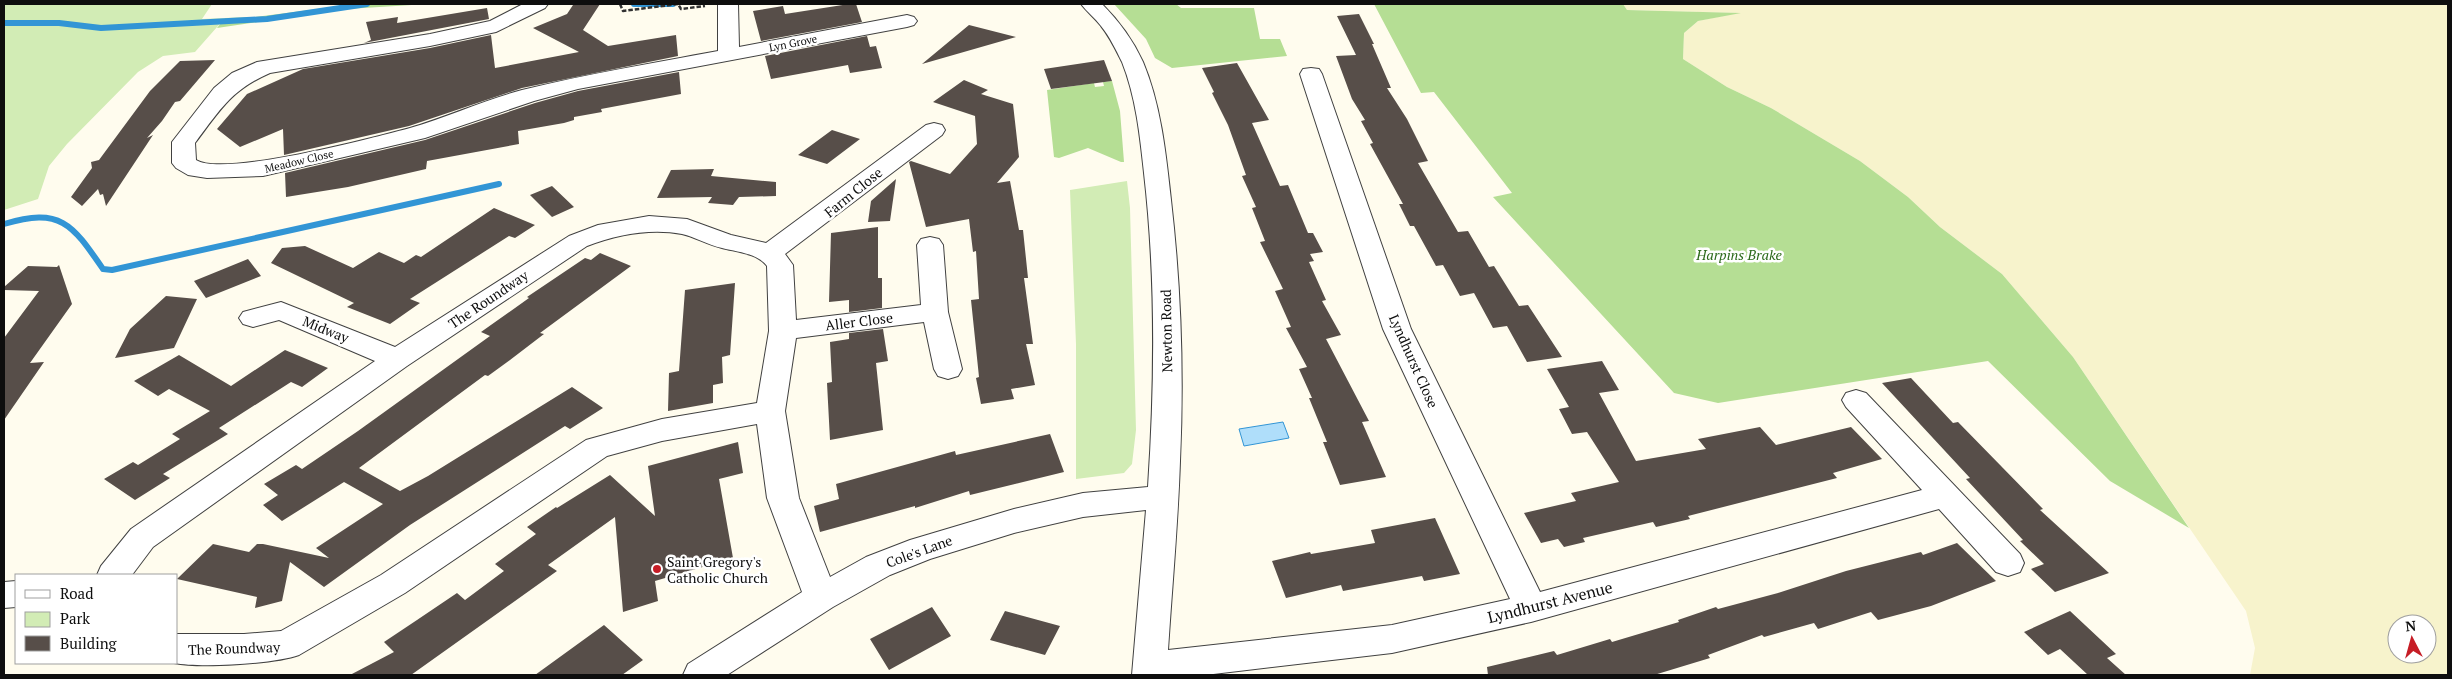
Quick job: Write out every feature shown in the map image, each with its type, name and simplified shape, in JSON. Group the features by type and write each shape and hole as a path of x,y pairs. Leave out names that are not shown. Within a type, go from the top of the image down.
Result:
{"street":[{"name":"Meadow Close","path":"538,4 496,26 430,40 265,67 240,78 222,93 183,142 184,163 196,170 207,171 263,170 417,133 526,96 578,83 729,55"},
{"path":"728,4 729,55"},
{"name":"Newton Road","path":"1091,4 1107,18 1124,44 1143,93 1151,137 1165,251 1167,389 1163,497 1149,671"},
{"name":"Lyn Grove","path":"729,55 907,21"},
{"name":"Lyndhurst Close","path":"1311,74 1397,329 1531,608"},
{"name":"Farm Close","path":"770,252 819,219 873,175 934,130"},
{"name":"The Roundway","path":"114,574 142,538 397,359 578,241 598,233 649,224 687,227 723,241 770,252"},
{"path":"930,245 935,312 948,369"},
{"path":"770,252 780,265 783,331 770,410 783,498 821,597"},
{"name":"Midway","path":"253,318 281,311 397,359"},
{"name":"Aller Close","path":"783,331 935,312"},
{"path":"1856,400 2008,563"},
{"name":"The Roundway","path":"178,649 244,649 287,645 393,584 513,502 597,448 662,430 770,410"},
{"name":"Lyndhurst Avenue","path":"1149,671 1392,639 1531,608 1944,496"},
{"name":"Cole's Lane","path":"700,675 821,597 878,566 952,538 1083,505 1163,497"}],"path":[{"path":"620,4 623,11 678,4 681,9 706,6"}],"shaded area":[{"path":"1623,4 2448,4 2448,675 2250,675 2255,648 2246,611 2073,357 2002,274 1940,227 1908,197 1860,161 1771,108 1727,87 1683,59 1684,33 1698,21 1737,13 1627,10"}],"green space":[{"path":"4,4 212,4 202,19 225,18 195,52 163,56 138,72 67,144 49,166 38,199 4,210"},
{"path":"356,4 428,4 347,9 217,28 225,18 255,17"},
{"path":"1114,4 1176,4 1181,8 1254,8 1260,39 1280,39 1287,56 1172,68 1155,58 1146,39"},
{"name":"Harpins Brake","path":"1374,4 1623,4 1627,10 1741,13 1698,21 1684,33 1683,59 1727,87 1771,108 1860,161 1908,197 1940,227 2002,274 2073,357 2189,528 2110,481 1988,361 1718,403 1674,393 1493,197 1512,193 1434,92 1421,93"},
{"path":"1112,81 1120,111 1124,162 1088,148 1059,158 1054,157 1047,90 1094,83 1095,87 1104,86 1103,82"},
{"path":"1127,181 1130,208 1136,430 1132,464 1124,473 1076,479 1076,344 1070,190"}],"water":[{"path":"1283,422 1289,438 1244,446 1239,429"}],"building":[{"path":"600,4 583,30 608,46 676,35 678,56 522,88 409,126 284,155 283,129 240,147 217,129 247,94 303,69 430,48 491,35 495,68 579,52 533,28 567,14 573,5"},
{"path":"856,4 862,22 761,41 753,11 783,6 785,14"},
{"path":"487,8 489,19 364,43 371,40 366,22 398,17 397,23"},
{"path":"1359,14 1374,44 1372,44 1391,88 1387,88 1407,119 1428,161 1418,163 1458,232 1468,231 1489,267 1494,266 1519,306 1528,305 1562,357 1527,362 1507,326 1493,328 1474,293 1460,296 1443,265 1436,266 1414,226 1410,226 1399,204 1403,204 1370,144 1373,143 1361,121 1365,120 1352,99 1336,56 1356,55 1337,16"},
{"path":"969,25 1016,37 922,64"},
{"path":"867,36 870,47 876,46 882,68 850,73 848,65 771,79 765,56"},
{"path":"215,60 180,101 175,102 147,138 153,135 106,206 103,194 100,195 98,189 82,206 71,197 92,168 91,162 99,160 150,91 180,61"},
{"path":"1104,60 1112,81 1051,89 1044,69"},
{"path":"1237,63 1269,120 1252,123 1280,186 1288,185 1308,233 1313,233 1323,252 1310,254 1314,261 1309,262 1326,300 1322,301 1341,335 1326,339 1369,421 1362,422 1386,477 1340,485 1323,442 1327,442 1309,398 1312,398 1299,369 1307,367 1286,328 1291,327 1275,291 1283,289 1260,242 1265,241 1252,208 1256,207 1242,176 1246,175 1228,125 1202,68"},
{"path":"679,72 681,94 601,109 602,112 574,117 574,120 564,123 518,131 519,144 427,161 426,169 348,187 286,197 285,173 425,140 535,103 578,91"},
{"path":"964,80 988,90 981,94 1013,104 1019,157 997,183 1010,181 1019,230 1023,230 1028,278 1024,278 1033,344 1026,344 1035,385 1011,389 1014,399 981,404 976,378 979,377 971,300 979,299 976,251 973,252 969,219 926,227 909,162 911,161 950,174 977,144 975,116 933,102"},
{"path":"832,130 860,139 827,164 798,155"},
{"path":"714,169 711,176 776,182 776,196 739,197 733,205 708,203 712,197 657,198 671,170"},
{"path":"896,179 890,221 868,222 871,201"},
{"path":"552,186 574,207 552,217 530,195"},
{"path":"494,208 535,225 515,238 509,236 410,299 420,303 390,324 347,307 354,303 271,263 282,248 305,246 353,268 379,252 404,263 416,255 421,257"},
{"path":"878,227 878,278 882,278 882,308 849,312 849,300 829,302 831,233"},
{"path":"600,253 631,266 540,333 544,334 510,360 488,376 485,375 359,468 400,491 428,476 572,387 603,408 570,429 565,426 410,525 324,587 290,562 282,601 255,608 257,597 178,579 213,544 249,552 257,544 263,544 329,558 316,548 383,504 344,482 282,521 263,505 278,495 264,484 296,465 302,469 358,431 490,336 481,332 529,298 527,297 585,258 591,260"},
{"path":"248,259 261,276 206,298 194,281"},
{"path":"59,265 72,304 30,363 44,362 4,420 4,338 39,291 4,290 4,287 28,266 57,267"},
{"path":"735,283 730,355 722,357 723,383 713,385 713,403 668,411 669,373 679,371 685,290"},
{"path":"166,296 197,299 174,348 115,358 130,329"},
{"path":"883,329 888,361 876,363 883,430 830,440 827,383 832,382 830,342 849,339 849,333"},
{"path":"285,350 328,368 302,387 291,382 219,428 228,434 163,474 170,478 135,500 104,479 133,462 138,465 180,439 172,434 210,411 169,389 158,396 134,381 179,355 231,386"},
{"path":"1602,361 1619,390 1599,393 1636,461 1706,449 1698,439 1760,427 1776,445 1851,427 1882,459 1833,473 1837,478 1688,516 1690,519 1656,527 1653,522 1583,538 1585,542 1564,547 1558,539 1541,543 1524,513 1576,501 1571,493 1619,482 1587,432 1572,434 1559,409 1569,407 1547,369"},
{"path":"1911,378 1953,423 1958,422 2043,509 2040,510 2109,573 2055,592 2031,569 2044,564 2020,541 2023,540 1966,479 1970,478 1882,383"},
{"path":"1050,434 1064,472 970,495 969,491 915,508 915,506 820,532 814,506 839,499 836,484 955,451 956,455"},
{"path":"738,442 743,473 719,479 733,558 655,581 658,601 623,612 615,517 548,565 557,571 411,675 350,675 394,652 384,642 457,593 465,600 504,571 495,564 536,534 527,527 556,507 610,475 655,516 648,466"},
{"path":"1435,518 1460,574 1424,581 1422,576 1343,591 1341,585 1286,598 1272,561 1310,552 1311,554 1375,543 1371,530"},
{"path":"1957,543 1996,581 1931,606 1878,620 1871,612 1818,629 1814,623 1764,637 1762,635 1708,655 1710,658 1654,675 1488,675 1487,667 1554,651 1557,655 1610,639 1612,642 1679,622 1678,620 1716,607 1718,609 1778,593 1846,571 1921,552 1923,555"},
{"path":"932,607 951,636 889,670 870,639"},
{"path":"1005,611 1060,626 1045,655 990,640"},
{"path":"2070,611 2116,654 2107,658 2126,675 2088,675 2060,649 2048,655 2024,632"},
{"path":"604,625 643,660 622,675 535,675"}],"waterway":[{"path":"4,23 59,23 101,28 267,19 367,4"},
{"path":"634,4 673,4"},
{"path":"4,224 23,219 39,218 52,219 63,223 82,241 103,269 112,270 499,184"}],"place":[{"name":"Saint Gregory's Catholic Church","path":"657,569"}]}
